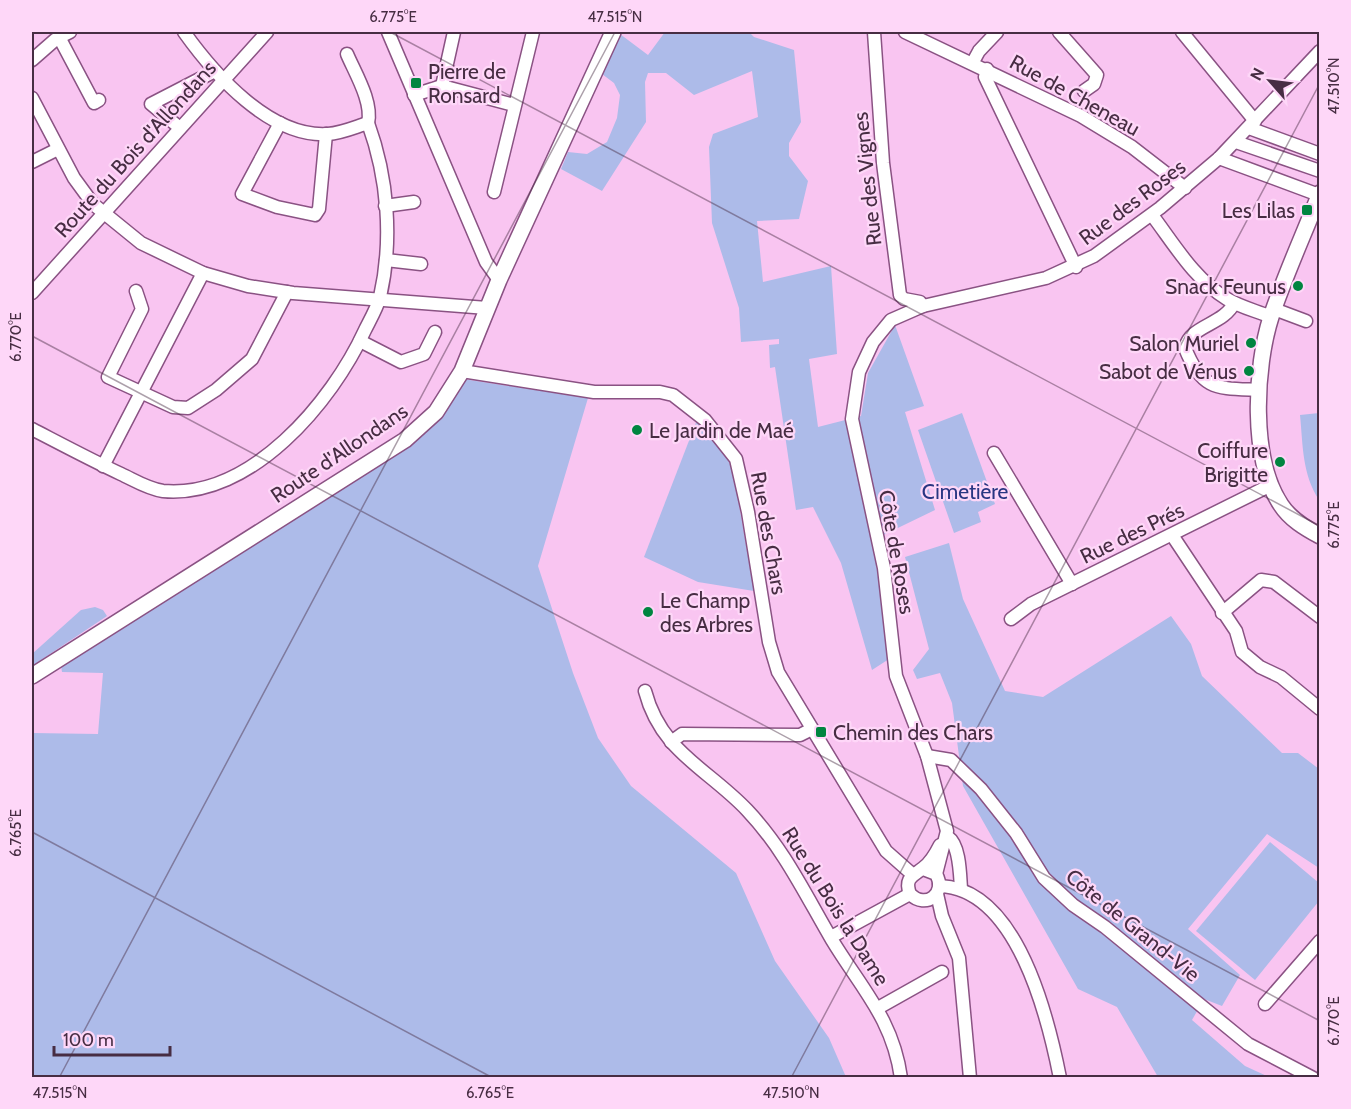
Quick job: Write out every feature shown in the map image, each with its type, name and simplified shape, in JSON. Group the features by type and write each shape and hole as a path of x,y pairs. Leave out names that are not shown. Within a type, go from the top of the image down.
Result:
{"main road":[{"name":"Route d'Allondans","path":"32,676 405,440 436,412 462,371 499,280 613,32"},
{"path":"1319,194 1273,313 1259,390 1260,434 1271,485 1289,514 1320,536"}],"street":[{"path":"183,32 219,75 245,100 280,123 301,131 326,134 368,123"},
{"name":"Route du Bois d'Allondans","path":"32,293 180,128 219,75 267,32"},
{"path":"388,32 486,262 499,280"},
{"path":"442,86 454,32"},
{"path":"494,192 533,32"},
{"name":"Rue des Vignes","path":"874,32 883,163 900,295 904,299 920,302 923,306"},
{"name":"Rue de Cheneau","path":"906,32 1042,96 1132,147 1185,188"},
{"path":"973,62 979,51 997,32"},
{"path":"1059,32 1097,75 1094,84 1084,91"},
{"path":"1182,32 1252,124 1320,154"},
{"path":"32,60 65,34 94,103 99,100"},
{"name":"Rue des Roses","path":"923,306 1046,278 1076,267 1152,215 1219,158 1320,51"},
{"path":"32,429 103,466 160,490 200,488 223,480 269,453 299,428 335,384 360,341 379,299 386,260 388,227 376,146 368,123 370,116 347,54"},
{"path":"987,69 985,77 1076,267"},
{"path":"180,128 152,104 219,75"},
{"path":"414,95 442,86 514,105"},
{"path":"32,98 74,177 103,213 141,243 203,273 248,286 287,292 487,308"},
{"path":"280,123 242,194 277,207 315,215 319,209 326,134"},
{"path":"1236,142 1320,171"},
{"path":"32,162 58,149"},
{"path":"1219,158 1319,194"},
{"path":"385,206 414,202"},
{"path":"1152,215 1198,275 1234,303 1306,321"},
{"path":"386,260 421,264"},
{"path":"103,466 203,273"},
{"path":"136,291 142,309 108,377 173,407 188,408 216,390 252,359 287,292"},
{"path":"1234,303 1221,320 1190,336 1185,348 1193,367 1205,382 1216,388 1259,390"},
{"name":"Côte de Roses","path":"923,306 891,320 873,342 859,372 852,419 884,568 896,676 927,756 947,832 956,849 961,889"},
{"path":"360,341 401,362 424,354 435,332"},
{"name":"Rue des Chars","path":"462,371 594,392 660,392 673,395 705,420 736,459 748,512 769,642 778,672 886,851 917,872"},
{"path":"994,453 1072,584"},
{"name":"Rue des Prés","path":"1011,619 1031,604 1271,485"},
{"path":"1172,535 1236,631 1242,652 1252,661 1281,677 1320,709"},
{"path":"1222,613 1261,580 1267,580 1320,617"},
{"name":"Rue du Bois la Dame","path":"645,691 651,714 671,742 685,758 745,808 775,841 804,886 831,937 888,1026 901,1077"},
{"path":"671,742 682,734 800,735 812,729"},
{"name":"Côte de Grand-Vie","path":"927,756 951,760 981,789 1016,833 1044,878 1073,905 1105,927 1248,1044 1313,1077"},
{"path":"947,832 908,887 915,897 933,913 949,936 959,958 963,976 970,1077"},
{"path":"831,937 915,897 932,899 938,885 947,832"},
{"path":"917,872 938,885 961,889 991,912 1018,948 1045,1007 1060,1077"},
{"path":"938,885 949,936"},
{"path":"1265,1004 1320,941"},
{"path":"878,1008 942,972"}],"green space":[{"path":"665,32 749,32 754,37 794,50 801,122 789,143 789,156 808,181 799,219 757,221 763,282 831,266 837,354 809,359 818,427 861,416 868,373 895,325 924,406 905,412 935,510 873,540 889,659 872,670 841,563 813,507 796,510 775,367 770,368 769,345 779,344 779,339 741,342 739,308 712,223 709,147 713,134 758,117 752,71 694,95 666,73 648,73 645,82 646,122 602,191 561,169 568,152 587,154 607,142 617,118 620,95 614,83 602,74 620,34 648,55"},
{"path":"463,379 588,398 538,566 573,673 598,738 631,786 736,873 775,961 829,1038 846,1077 32,1078 32,733 98,734 103,673 62,672 61,666 364,474"},
{"name":"Cimetière","path":"962,413 995,504 978,512 981,522 954,533 918,430"},
{"path":"1320,413 1319,500 1306,470 1300,415"},
{"path":"697,420 723,451 733,470 754,591 698,582 644,557"},
{"path":"949,543 963,599 1005,691 1043,697 1171,616 1191,644 1202,676 1282,753 1298,753 1319,769 1319,868 1267,834 1188,929 1240,975 1222,1006 1204,999 1192,1020 1245,1066 1269,1077 1158,1077 1117,1007 1078,989 963,786 952,703 940,673 917,679 913,670 929,649 905,557"},
{"path":"95,607 103,610 107,616 32,666 32,654 81,610"},
{"path":"1270,842 1319,883 1319,901 1255,980 1196,931"}],"place":[{"name":"Pierre de Ronsard","path":"416,83"},
{"name":"Les Lilas","path":"1307,210"},
{"name":"Snack Feunus","path":"1298,286"},
{"name":"Salon Muriel","path":"1251,343"},
{"name":"Sabot de Vénus","path":"1249,371"},
{"name":"Le Jardin de Maé","path":"637,430"},
{"name":"Coiffure Brigitte","path":"1280,462"},
{"name":"Le Champ des Arbres","path":"648,612"},
{"name":"Chemin des Chars","path":"821,732"}]}
